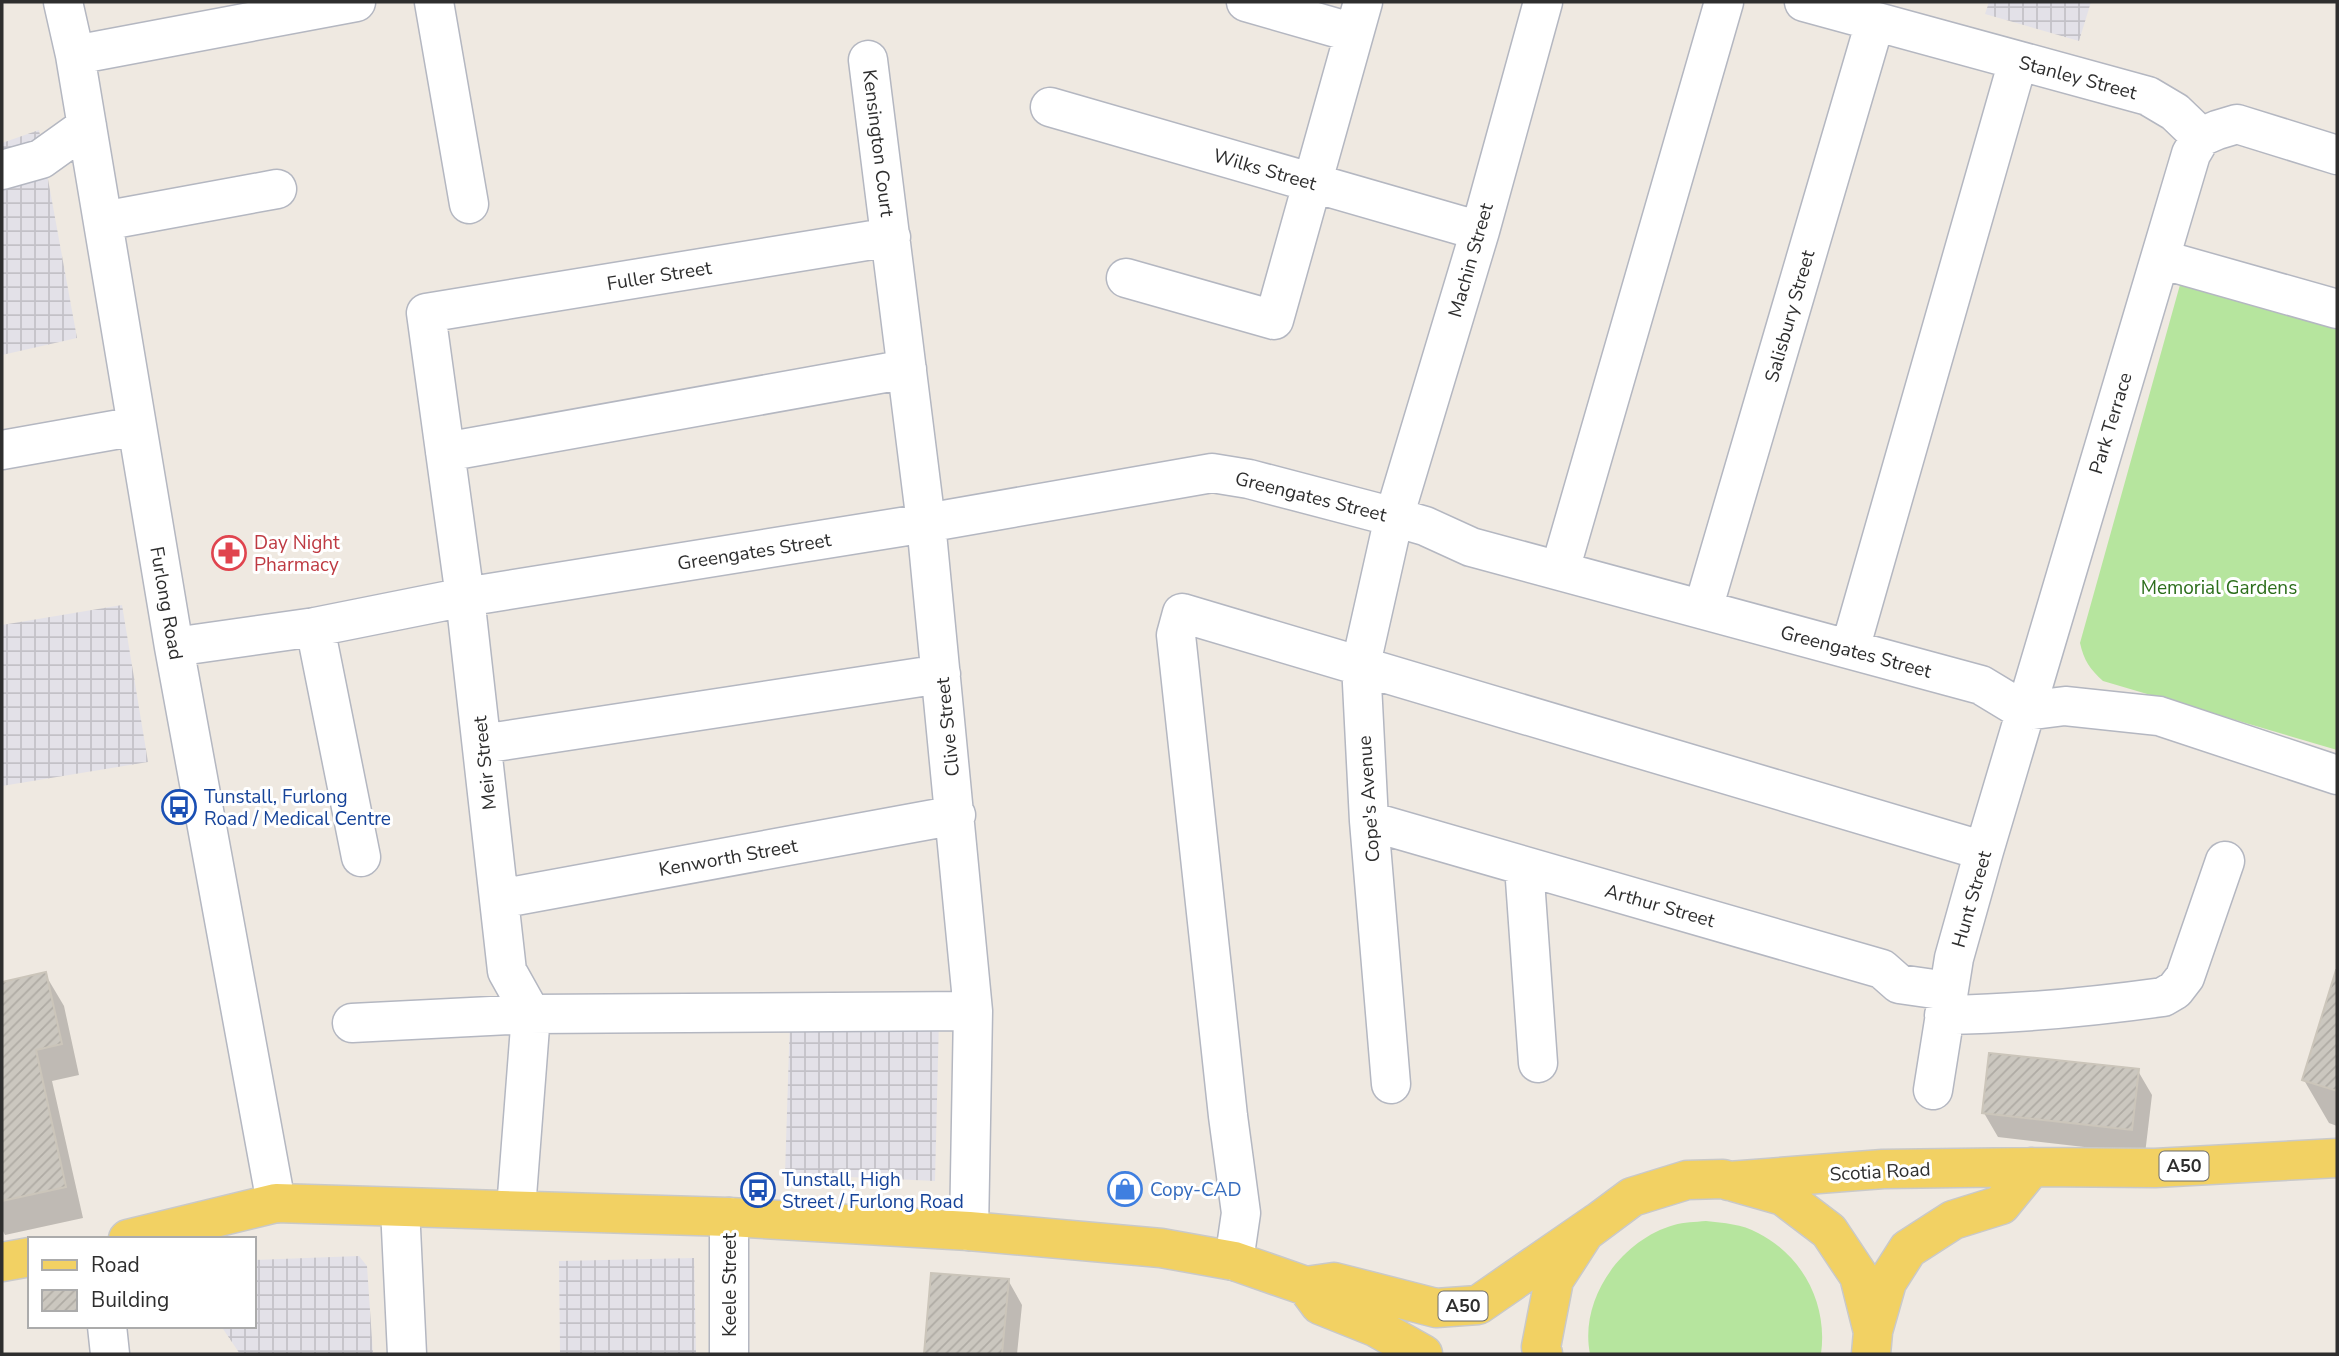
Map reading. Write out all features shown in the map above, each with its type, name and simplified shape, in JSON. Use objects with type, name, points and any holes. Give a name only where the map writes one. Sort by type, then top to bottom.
[{"type":"main road","name":"Scotia Road","points":[[1729,1181],[1883,1169],[2155,1168],[2337,1158]]},
{"type":"main road","name":"A50","points":[[1872,1343],[1887,1282],[1908,1249],[1953,1220],[2001,1205],[2032,1167]]},
{"type":"main road","name":"A50","points":[[1543,1354],[1541,1347],[1554,1280],[1585,1232],[1632,1197],[1687,1180],[1729,1181],[1783,1196],[1829,1231],[1858,1276],[1872,1343]]},
{"type":"main road","name":"A50","points":[[136,1237],[276,1203],[729,1217],[969,1231],[1161,1248],[1234,1261],[1306,1286],[1334,1282],[1437,1308],[1478,1305],[1598,1222]]},
{"type":"main road","points":[[2,1262],[28,1257]]},
{"type":"main road","name":"A50","points":[[1306,1286],[1320,1305],[1375,1327],[1423,1354]]},
{"type":"street","name":"Furlong Road","points":[[63,2],[75,55],[174,647],[276,1203]]},
{"type":"street","points":[[75,55],[356,2]]},
{"type":"street","points":[[433,2],[469,204]]},
{"type":"street","points":[[1126,278],[1274,320],[1359,17],[1247,2]]},
{"type":"street","name":"Machin Street","points":[[1394,517],[1480,230],[1544,2]]},
{"type":"street","points":[[1560,570],[1724,2]]},
{"type":"street","name":"Stanley Street","points":[[1804,2],[2148,96],[2175,112],[2201,137]]},
{"type":"street","name":"Salisbury Street","points":[[1703,609],[1875,22]]},
{"type":"street","name":"Kensington Court","points":[[868,60],[890,231]]},
{"type":"street","points":[[1850,649],[2018,61]]},
{"type":"street","name":"Wilks Street","points":[[1050,107],[1480,230]]},
{"type":"street","points":[[2201,137],[2237,124],[2337,155]]},
{"type":"street","points":[[2,170],[41,159],[87,126]]},
{"type":"street","name":"Park Terrace","points":[[2024,711],[2191,154],[2201,137]]},
{"type":"street","points":[[103,221],[277,189]]},
{"type":"street","name":"Fuller Street","points":[[426,313],[890,231]]},
{"type":"street","name":"Clive Street","points":[[890,231],[926,523],[973,1011],[969,1231]]},
{"type":"street","points":[[2160,259],[2337,309]]},
{"type":"street","name":"Meir Street","points":[[426,313],[465,597],[507,971],[531,1014]]},
{"type":"street","points":[[445,452],[908,369]]},
{"type":"street","points":[[2,450],[137,426]]},
{"type":"street","name":"Greengates Street","points":[[174,647],[315,627],[465,597],[926,523],[1212,473],[1249,479],[1394,517],[1425,526],[1471,547],[1980,685],[2024,711]]},
{"type":"street","name":"Cope's Avenue","points":[[1391,1084],[1369,821],[1361,664],[1394,517]]},
{"type":"street","points":[[1234,1261],[1241,1213],[1175,635],[1181,613],[1361,664],[1984,851]]},
{"type":"street","points":[[315,627],[361,857]]},
{"type":"street","points":[[482,744],[942,674]]},
{"type":"street","points":[[2024,711],[2065,706],[2160,716],[2337,775]]},
{"type":"street","name":"Hunt Street","points":[[1933,1090],[1954,958],[2024,711]]},
{"type":"street","name":"Kenworth Street","points":[[499,899],[956,815]]},
{"type":"street","name":"Arthur Street","points":[[1369,821],[1882,969],[1899,984],[1946,1003],[2001,1014],[2069,1009],[2163,997],[2175,990],[2185,977],[2225,861]]},
{"type":"street","points":[[1524,866],[1538,1063]]},
{"type":"street","points":[[352,1023],[531,1014],[973,1011]]},
{"type":"street","points":[[516,1209],[531,1014]]},
{"type":"street","points":[[400,1208],[407,1354]]},
{"type":"street","name":"Keele Street","points":[[729,1217],[729,1354]]},
{"type":"street","points":[[107,1328],[110,1354]]},
{"type":"shaded area","points":[[1989,2],[2091,2],[2079,41],[1985,14]]},
{"type":"shaded area","points":[[39,130],[77,338],[2,355],[2,143]]},
{"type":"shaded area","points":[[122,605],[148,762],[2,786],[2,625]]},
{"type":"shaded area","points":[[939,1018],[935,1181],[785,1174],[790,1019]]},
{"type":"shaded area","points":[[359,1256],[367,1266],[373,1354],[240,1354],[222,1328],[256,1328],[256,1260]]},
{"type":"shaded area","points":[[694,1258],[696,1354],[560,1354],[559,1261]]},
{"type":"green space","name":"Memorial Gardens","points":[[2183,274],[2337,318],[2337,750],[2103,681],[2088,664],[2080,643]]},
{"type":"green space","points":[[1706,1221],[1733,1224],[1752,1230],[1774,1243],[1800,1268],[1816,1300],[1822,1335],[1821,1354],[1590,1354],[1588,1333],[1591,1313],[1608,1274],[1621,1258],[1655,1233],[1678,1224]]},
{"type":"building","points":[[2337,970],[2337,1091],[2302,1080]]},
{"type":"building","points":[[46,972],[62,1044],[36,1050],[66,1187],[2,1201],[2,982]]},
{"type":"building","points":[[1989,1053],[2139,1069],[2132,1130],[1982,1113]]},
{"type":"building","points":[[931,1273],[1009,1279],[1002,1354],[924,1354]]},
{"type":"place","name":"Day Night Pharmacy","points":[[229,553]]},
{"type":"place","name":"Tunstall, Furlong Road / Medical Centre","points":[[179,807]]},
{"type":"place","name":"Copy-CAD","points":[[1125,1189]]},
{"type":"place","name":"Tunstall, High Street / Furlong Road","points":[[758,1190]]}]
